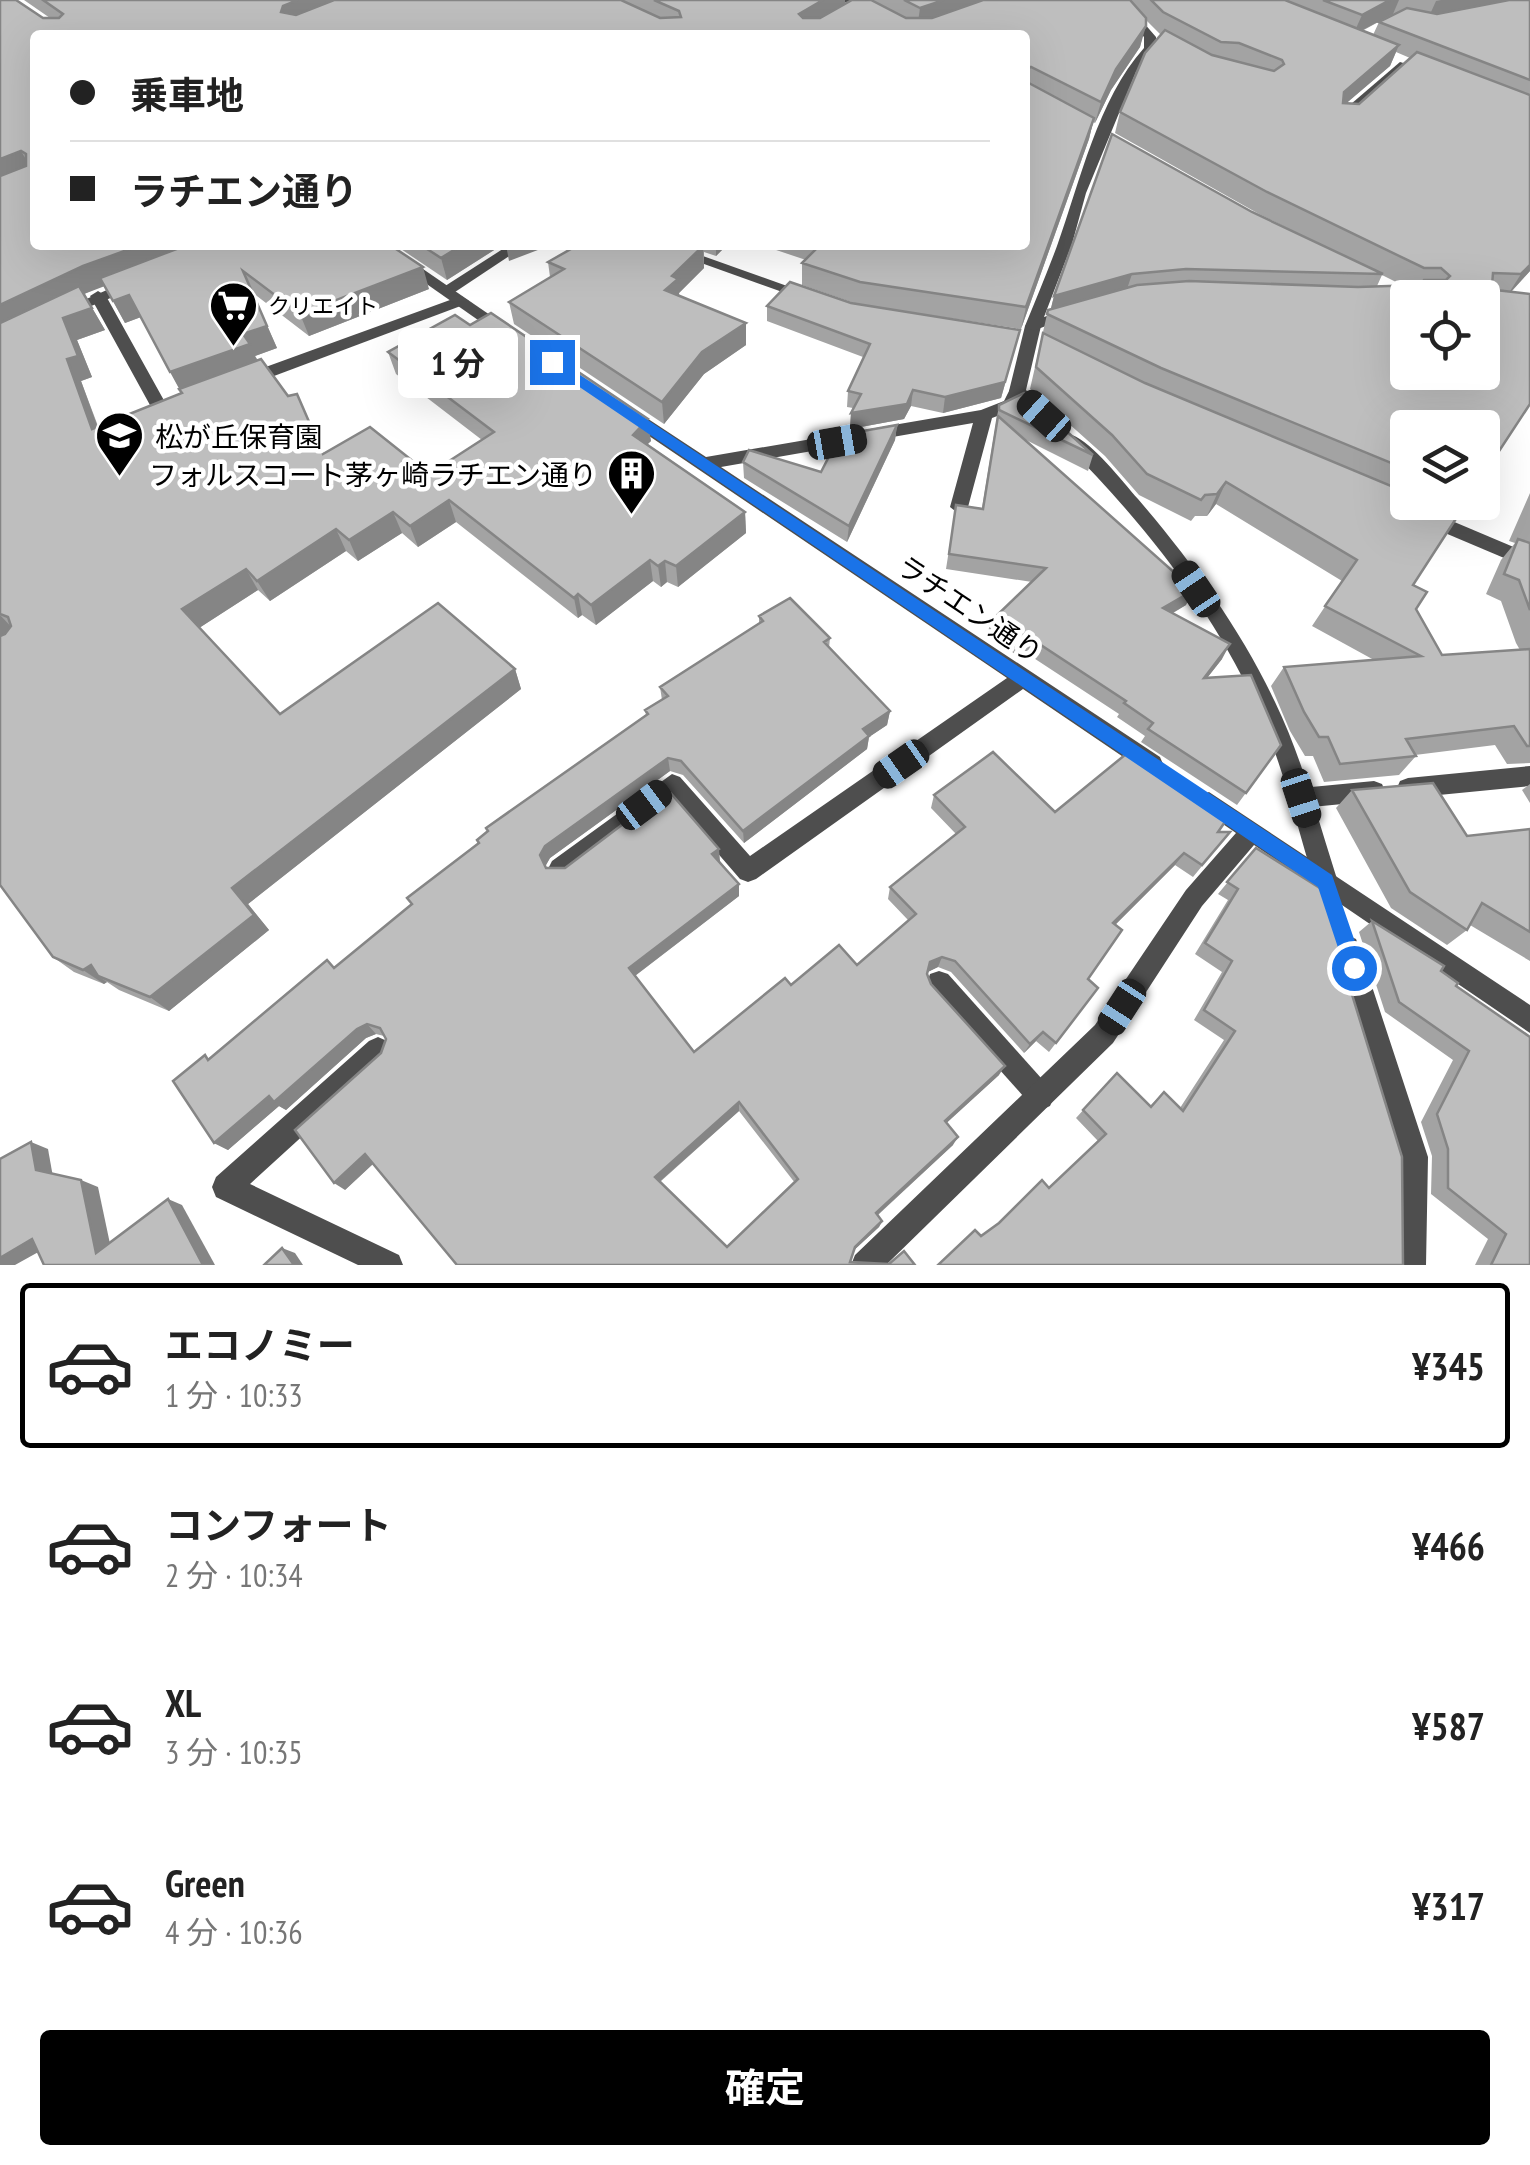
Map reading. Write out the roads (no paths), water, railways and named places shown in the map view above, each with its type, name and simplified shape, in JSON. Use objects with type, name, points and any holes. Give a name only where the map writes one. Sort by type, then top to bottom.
[{"type":"street","points":[[1118,0],[1150,37],[1165,45]]},
{"type":"street","points":[[848,7],[862,6],[907,30]]},
{"type":"street","points":[[703,464],[984,415],[1010,405],[1017,392],[1024,334],[1065,244],[1079,193],[1130,71],[1150,49],[1150,37]]},
{"type":"street","points":[[1387,58],[1422,72]]},
{"type":"street","points":[[1342,119],[1404,65]]},
{"type":"street","points":[[1089,129],[1120,147]]},
{"type":"street","points":[[385,250],[526,345]]},
{"type":"street","points":[[237,384],[454,296],[513,250]]},
{"type":"street","points":[[673,250],[820,300]]},
{"type":"street","points":[[45,322],[98,296],[150,277]]},
{"type":"street","points":[[98,296],[162,412],[200,398]]},
{"type":"street","points":[[1024,334],[1094,306]]},
{"type":"street","points":[[1024,334],[1052,349]]},
{"type":"street","points":[[1017,392],[1096,464],[1160,538],[1230,641],[1265,702],[1301,798],[1414,1157],[1412,1265]]},
{"type":"street","name":"ラチエン通り","points":[[606,399],[1530,1020]]},
{"type":"street","points":[[959,506],[984,415]]},
{"type":"street","points":[[1434,520],[1530,562]]},
{"type":"street","points":[[560,870],[672,784],[748,871],[1023,678]]},
{"type":"street","points":[[1301,798],[1530,776]]},
{"type":"street","points":[[865,1265],[1104,1034],[1194,898],[1252,831]]},
{"type":"street","points":[[939,983],[1041,1097]]},
{"type":"street","points":[[378,1050],[226,1187],[388,1265]]},
{"type":"place","name":"クリエイト","points":[[233,348]]},
{"type":"place","name":"松が丘保育園","points":[[120,478]]},
{"type":"place","name":"フォルスコート茅ヶ崎ラチエン通り","points":[[632,516]]}]
